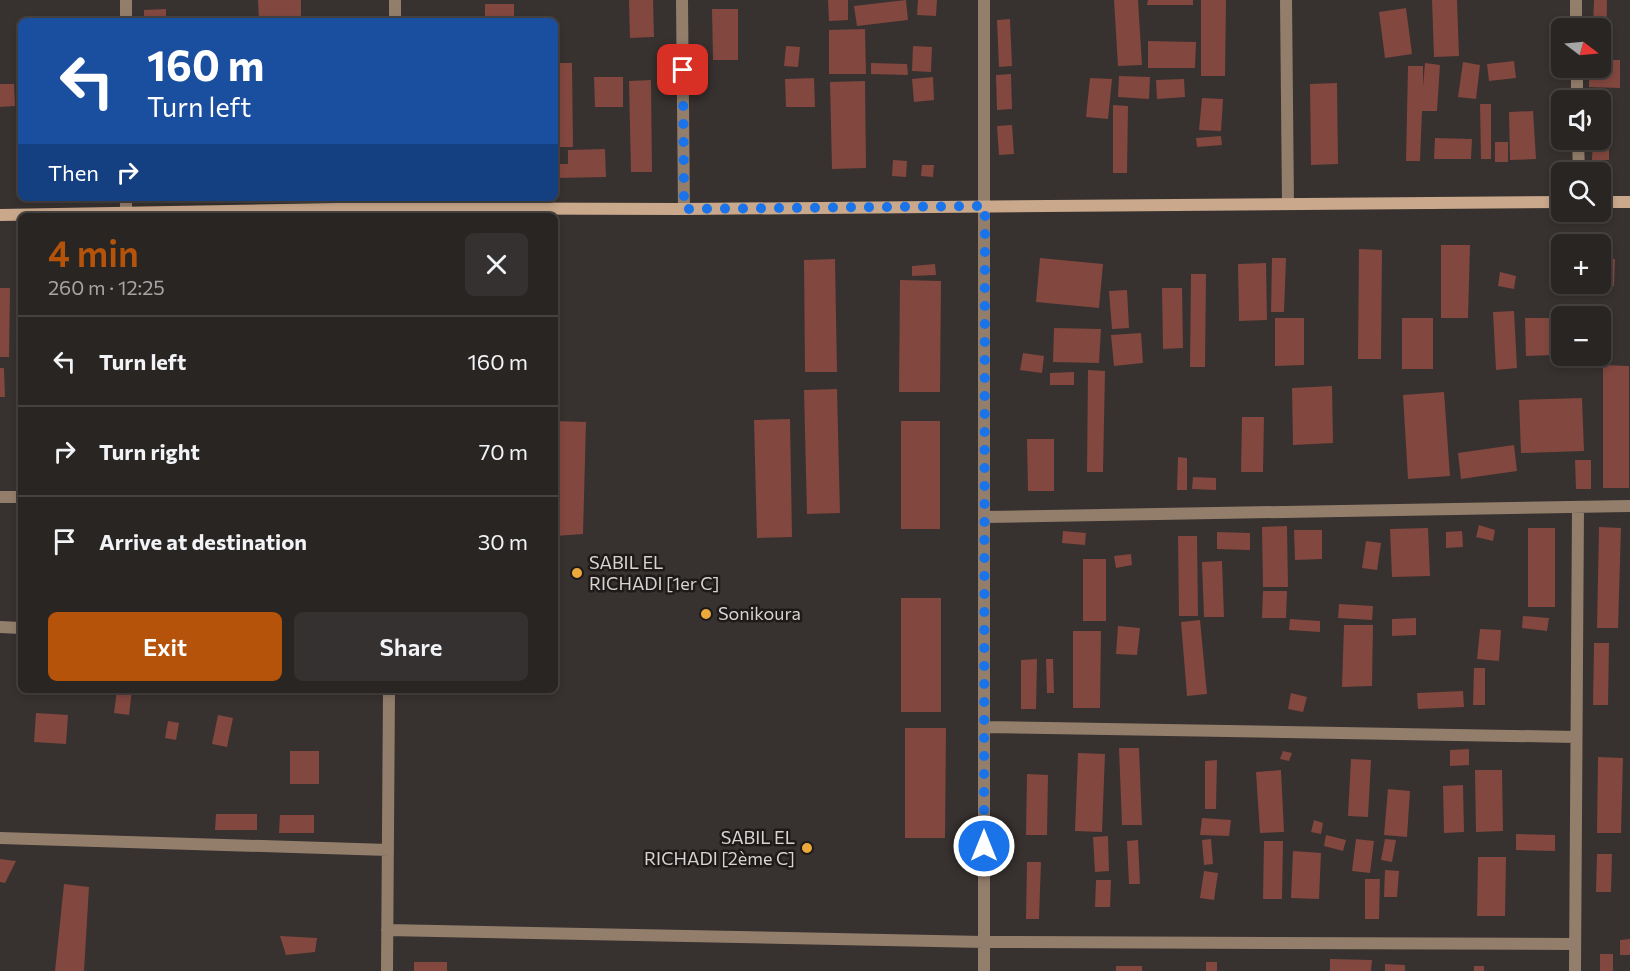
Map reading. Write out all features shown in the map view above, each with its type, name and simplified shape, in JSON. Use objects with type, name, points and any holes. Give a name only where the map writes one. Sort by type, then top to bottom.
[{"type":"street","points":[[126,0],[126,18]]},
{"type":"street","points":[[395,0],[395,18]]},
{"type":"street","points":[[682,0],[684,209]]},
{"type":"street","points":[[984,0],[984,971]]},
{"type":"street","points":[[1287,0],[1288,204]]},
{"type":"street","points":[[1576,0],[1576,18]]},
{"type":"street","points":[[126,201],[126,212]]},
{"type":"street","points":[[63,213],[393,207],[684,209],[1551,202]]},
{"type":"street","points":[[1611,202],[1630,202]]},
{"type":"street","points":[[0,214],[18,214]]},
{"type":"street","points":[[0,497],[18,497]]},
{"type":"street","points":[[985,517],[1630,506]]},
{"type":"street","points":[[1575,971],[1578,507]]},
{"type":"street","points":[[0,627],[18,628]]},
{"type":"street","points":[[387,971],[389,693]]},
{"type":"street","points":[[984,727],[1576,737]]},
{"type":"street","points":[[0,838],[388,850]]},
{"type":"street","points":[[387,930],[984,942],[1575,944]]},
{"type":"building","points":[[258,0],[301,0],[301,18],[259,18]]},
{"type":"building","points":[[629,0],[653,0],[654,37],[630,38]]},
{"type":"building","points":[[828,0],[848,0],[848,20],[829,21]]},
{"type":"building","points":[[906,0],[908,20],[857,26],[854,6]]},
{"type":"building","points":[[918,0],[937,0],[936,16],[917,15]]},
{"type":"building","points":[[1114,0],[1138,0],[1142,65],[1118,66]]},
{"type":"building","points":[[1148,0],[1193,0],[1193,5],[1147,5]]},
{"type":"building","points":[[1201,0],[1226,0],[1225,76],[1201,76]]},
{"type":"building","points":[[1432,0],[1457,0],[1459,56],[1434,57]]},
{"type":"building","points":[[1594,0],[1607,0],[1607,18],[1593,18]]},
{"type":"building","points":[[485,4],[514,4],[514,18],[485,18]]},
{"type":"building","points":[[1406,8],[1412,54],[1385,58],[1379,12]]},
{"type":"building","points":[[166,9],[166,18],[144,18],[144,10]]},
{"type":"building","points":[[712,9],[738,9],[738,60],[713,60]]},
{"type":"building","points":[[56,16],[82,16],[82,18],[56,18]]},
{"type":"building","points":[[1010,19],[1012,66],[999,67],[997,20]]},
{"type":"building","points":[[865,29],[866,74],[829,74],[829,30]]},
{"type":"building","points":[[1148,41],[1196,42],[1195,68],[1148,68]]},
{"type":"building","points":[[786,46],[800,47],[798,67],[784,66]]},
{"type":"building","points":[[913,46],[932,47],[931,72],[912,71]]},
{"type":"building","points":[[1611,60],[1620,60],[1620,88],[1589,87],[1589,78],[1611,78]]},
{"type":"building","points":[[1514,61],[1516,78],[1489,81],[1487,64]]},
{"type":"building","points":[[1463,62],[1480,65],[1476,99],[1458,97]]},
{"type":"building","points":[[558,63],[572,63],[573,147],[558,147]]},
{"type":"building","points":[[871,63],[907,64],[908,75],[871,74]]},
{"type":"building","points":[[1425,63],[1440,65],[1437,111],[1422,111],[1420,161],[1406,161],[1408,66],[1423,66],[1423,87]]},
{"type":"building","points":[[1011,74],[1012,109],[997,110],[996,75]]},
{"type":"building","points":[[1119,76],[1150,77],[1149,99],[1118,97]]},
{"type":"building","points":[[594,77],[623,77],[623,107],[595,107]]},
{"type":"building","points":[[933,77],[934,100],[914,102],[912,79]]},
{"type":"building","points":[[814,78],[815,107],[786,107],[785,79]]},
{"type":"building","points":[[1090,78],[1112,79],[1108,119],[1086,117]]},
{"type":"building","points":[[1184,79],[1185,97],[1157,99],[1156,80]]},
{"type":"building","points":[[651,80],[652,172],[631,172],[629,81]]},
{"type":"building","points":[[865,81],[866,168],[832,169],[830,82]]},
{"type":"building","points":[[1337,83],[1338,164],[1311,165],[1310,84]]},
{"type":"building","points":[[0,84],[14,84],[15,106],[0,107]]},
{"type":"building","points":[[1202,98],[1223,99],[1221,131],[1199,130]]},
{"type":"building","points":[[1480,104],[1491,104],[1491,159],[1481,159]]},
{"type":"building","points":[[1113,105],[1128,106],[1127,173],[1113,173]]},
{"type":"building","points":[[1533,111],[1536,159],[1510,160],[1509,112]]},
{"type":"building","points":[[1012,125],[1014,154],[999,155],[997,126]]},
{"type":"building","points":[[1221,136],[1222,145],[1197,147],[1196,138]]},
{"type":"building","points":[[1435,138],[1472,139],[1471,159],[1434,159]]},
{"type":"building","points":[[1495,142],[1508,142],[1508,162],[1495,162]]},
{"type":"building","points":[[605,149],[606,177],[558,178],[558,164],[568,164],[568,150]]},
{"type":"building","points":[[1592,150],[1609,150],[1609,160],[1592,160]]},
{"type":"building","points":[[893,160],[907,161],[906,177],[892,176]]},
{"type":"building","points":[[922,165],[934,165],[933,177],[921,176]]},
{"type":"building","points":[[1441,245],[1470,245],[1468,318],[1441,318]]},
{"type":"building","points":[[1359,249],[1382,250],[1381,359],[1358,359]]},
{"type":"building","points":[[1040,258],[1103,264],[1099,308],[1036,302]]},
{"type":"building","points":[[1272,258],[1286,258],[1284,312],[1271,312]]},
{"type":"building","points":[[835,259],[837,372],[805,372],[804,260]]},
{"type":"building","points":[[1611,259],[1615,259],[1614,286],[1611,286]]},
{"type":"building","points":[[17,261],[18,261],[18,365]]},
{"type":"building","points":[[1266,263],[1267,320],[1239,321],[1238,264]]},
{"type":"building","points":[[935,264],[936,275],[912,276],[912,266]]},
{"type":"building","points":[[1500,272],[1516,276],[1514,289],[1498,286]]},
{"type":"building","points":[[1191,274],[1206,274],[1205,367],[1190,367]]},
{"type":"building","points":[[900,280],[941,281],[940,392],[899,392]]},
{"type":"building","points":[[0,288],[10,288],[9,357],[0,357]]},
{"type":"building","points":[[1162,288],[1182,288],[1183,348],[1163,349]]},
{"type":"building","points":[[1127,290],[1129,328],[1112,329],[1109,291]]},
{"type":"building","points":[[1514,311],[1517,368],[1496,370],[1493,312]]},
{"type":"building","points":[[1275,318],[1304,318],[1304,365],[1275,366]]},
{"type":"building","points":[[1402,318],[1433,318],[1433,369],[1402,369]]},
{"type":"building","points":[[1525,318],[1551,318],[1551,355],[1526,356]]},
{"type":"building","points":[[1054,328],[1101,329],[1099,363],[1053,362]]},
{"type":"building","points":[[1141,333],[1143,363],[1114,366],[1111,335]]},
{"type":"building","points":[[1023,353],[1044,356],[1042,373],[1020,370]]},
{"type":"building","points":[[1603,366],[1629,366],[1629,488],[1603,488]]},
{"type":"building","points":[[0,368],[4,368],[5,397],[0,397]]},
{"type":"building","points":[[1088,370],[1105,371],[1103,472],[1087,472]]},
{"type":"building","points":[[1074,372],[1074,385],[1050,385],[1050,373]]},
{"type":"building","points":[[1332,386],[1333,443],[1293,445],[1292,388]]},
{"type":"building","points":[[837,389],[840,513],[807,514],[804,390]]},
{"type":"building","points":[[1444,392],[1450,476],[1408,479],[1403,395]]},
{"type":"building","points":[[1582,398],[1584,451],[1521,453],[1519,400]]},
{"type":"building","points":[[1242,417],[1264,417],[1263,472],[1241,472]]},
{"type":"building","points":[[790,419],[792,537],[757,538],[754,420]]},
{"type":"building","points":[[558,421],[586,422],[583,534],[558,536]]},
{"type":"building","points":[[901,421],[940,421],[940,529],[901,529]]},
{"type":"building","points":[[1027,439],[1054,439],[1054,491],[1028,491]]},
{"type":"building","points":[[1514,445],[1517,471],[1461,479],[1458,453]]},
{"type":"building","points":[[1178,457],[1187,458],[1187,490],[1177,490]]},
{"type":"building","points":[[1575,460],[1591,460],[1591,489],[1576,489]]},
{"type":"building","points":[[1193,477],[1216,478],[1216,490],[1192,489]]},
{"type":"building","points":[[1479,525],[1495,530],[1493,541],[1476,537]]},
{"type":"building","points":[[1287,526],[1288,587],[1263,587],[1262,527]]},
{"type":"building","points":[[1599,527],[1621,528],[1618,628],[1597,628]]},
{"type":"building","points":[[1428,528],[1430,576],[1392,577],[1390,529]]},
{"type":"building","points":[[1528,528],[1555,528],[1555,607],[1528,607]]},
{"type":"building","points":[[1294,530],[1322,530],[1322,559],[1295,560]]},
{"type":"building","points":[[1063,531],[1086,533],[1085,545],[1062,543]]},
{"type":"building","points":[[1462,531],[1463,547],[1446,548],[1446,532]]},
{"type":"building","points":[[1217,532],[1250,533],[1250,550],[1217,549]]},
{"type":"building","points":[[1178,536],[1197,536],[1198,616],[1179,616]]},
{"type":"building","points":[[1366,541],[1381,543],[1377,570],[1362,568]]},
{"type":"building","points":[[1131,554],[1132,565],[1116,568],[1114,556]]},
{"type":"building","points":[[1083,559],[1106,559],[1106,621],[1083,621]]},
{"type":"building","points":[[1222,561],[1224,617],[1204,617],[1202,562]]},
{"type":"building","points":[[1263,591],[1287,591],[1286,618],[1262,618]]},
{"type":"building","points":[[901,598],[941,598],[941,712],[901,712]]},
{"type":"building","points":[[1339,604],[1373,606],[1372,620],[1338,618]]},
{"type":"building","points":[[1523,616],[1549,618],[1547,631],[1522,628]]},
{"type":"building","points":[[1416,618],[1416,635],[1392,636],[1392,619]]},
{"type":"building","points":[[1290,619],[1320,621],[1320,632],[1289,630]]},
{"type":"building","points":[[1200,620],[1207,694],[1187,696],[1181,622]]},
{"type":"building","points":[[1344,625],[1373,625],[1372,686],[1342,687]]},
{"type":"building","points":[[1118,626],[1140,628],[1137,655],[1116,654]]},
{"type":"building","points":[[1480,629],[1501,630],[1499,661],[1477,659]]},
{"type":"building","points":[[1073,631],[1101,631],[1100,708],[1073,708]]},
{"type":"building","points":[[1594,643],[1609,643],[1608,705],[1593,705]]},
{"type":"building","points":[[1037,659],[1036,709],[1021,709],[1021,660]]},
{"type":"building","points":[[1046,659],[1053,659],[1054,693],[1047,693]]},
{"type":"building","points":[[1474,668],[1485,668],[1485,705],[1473,705]]},
{"type":"building","points":[[1463,691],[1464,707],[1418,709],[1417,693]]},
{"type":"building","points":[[117,693],[132,693],[129,715],[114,713]]},
{"type":"building","points":[[1291,693],[1307,697],[1303,712],[1288,709]]},
{"type":"building","points":[[36,713],[68,715],[66,744],[34,742]]},
{"type":"building","points":[[218,715],[233,718],[227,747],[212,744]]},
{"type":"building","points":[[168,721],[179,723],[176,740],[165,738]]},
{"type":"building","points":[[905,728],[946,728],[945,838],[905,838]]},
{"type":"building","points":[[1119,748],[1139,748],[1142,825],[1122,825]]},
{"type":"building","points":[[1469,749],[1469,765],[1450,766],[1450,750]]},
{"type":"building","points":[[290,751],[319,751],[319,784],[290,784]]},
{"type":"building","points":[[1283,751],[1292,753],[1289,761],[1280,759]]},
{"type":"building","points":[[1078,753],[1105,754],[1102,832],[1075,831]]},
{"type":"building","points":[[1598,757],[1623,758],[1621,833],[1597,833]]},
{"type":"building","points":[[1351,759],[1371,760],[1368,817],[1348,816]]},
{"type":"building","points":[[1217,760],[1216,809],[1205,809],[1205,761]]},
{"type":"building","points":[[1281,770],[1284,832],[1260,833],[1256,772]]},
{"type":"building","points":[[1475,770],[1502,770],[1503,831],[1476,832]]},
{"type":"building","points":[[1027,774],[1048,775],[1047,835],[1026,835]]},
{"type":"building","points":[[1463,785],[1464,832],[1444,833],[1443,786]]},
{"type":"building","points":[[1388,789],[1410,791],[1407,837],[1384,835]]},
{"type":"building","points":[[216,814],[257,814],[257,830],[215,830]]},
{"type":"building","points":[[280,815],[314,815],[314,833],[279,833]]},
{"type":"building","points":[[1202,818],[1231,820],[1229,836],[1200,835]]},
{"type":"building","points":[[1314,820],[1323,823],[1321,834],[1311,832]]},
{"type":"building","points":[[1516,834],[1555,835],[1555,851],[1516,850]]},
{"type":"building","points":[[1326,835],[1346,840],[1343,851],[1324,846]]},
{"type":"building","points":[[1108,836],[1109,871],[1095,872],[1093,837]]},
{"type":"building","points":[[1211,839],[1213,864],[1204,865],[1202,840]]},
{"type":"building","points":[[1356,839],[1374,841],[1370,873],[1352,871]]},
{"type":"building","points":[[1385,839],[1396,840],[1392,862],[1381,860]]},
{"type":"building","points":[[1138,840],[1140,884],[1129,884],[1127,841]]},
{"type":"building","points":[[1264,841],[1283,841],[1282,899],[1263,899]]},
{"type":"building","points":[[1293,851],[1321,853],[1319,899],[1291,898]]},
{"type":"building","points":[[1597,854],[1612,854],[1611,892],[1596,892]]},
{"type":"building","points":[[1478,857],[1506,857],[1505,916],[1477,916]]},
{"type":"building","points":[[0,859],[16,861],[5,883],[0,882]]},
{"type":"building","points":[[1027,862],[1041,862],[1039,919],[1026,919]]},
{"type":"building","points":[[1385,870],[1399,871],[1397,897],[1384,897]]},
{"type":"building","points":[[1204,871],[1218,873],[1214,900],[1200,898]]},
{"type":"building","points":[[1365,879],[1380,879],[1379,919],[1365,919]]},
{"type":"building","points":[[1096,880],[1111,880],[1110,907],[1095,907]]},
{"type":"building","points":[[64,884],[89,887],[84,971],[55,971]]},
{"type":"building","points":[[280,936],[317,938],[315,952],[286,955]]},
{"type":"building","points":[[1630,939],[1630,955],[1620,955],[1620,940]]},
{"type":"building","points":[[1600,954],[1613,954],[1613,971],[1600,971]]},
{"type":"building","points":[[1330,959],[1372,960],[1371,971],[1330,971]]},
{"type":"building","points":[[414,962],[447,962],[447,971],[414,971]]},
{"type":"building","points":[[1206,962],[1217,962],[1217,971],[1206,971]]},
{"type":"building","points":[[1385,964],[1405,965],[1405,971],[1385,971]]},
{"type":"building","points":[[1116,966],[1142,966],[1142,971],[1116,971]]},
{"type":"building","points":[[1474,966],[1484,966],[1484,971],[1474,971]]},
{"type":"place","name":"SABIL EL RICHADI [1er C]","points":[[577,573]]},
{"type":"place","name":"Sonikoura","points":[[706,614]]},
{"type":"place","name":"SABIL EL RICHADI [2ème C]","points":[[807,848]]},
{"type":"route","points":[[683,70],[684,209],[985,206],[984,846]]}]
